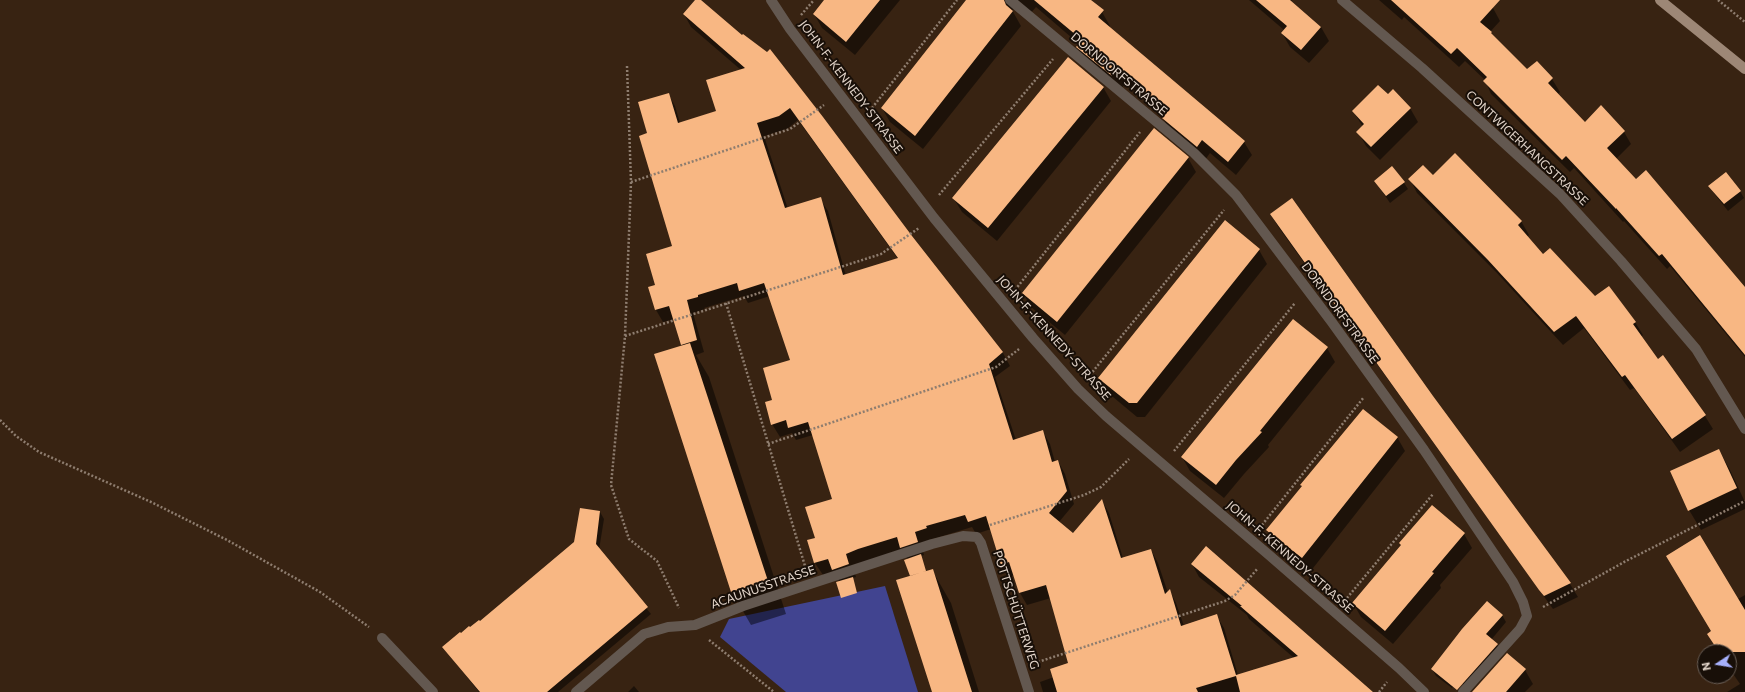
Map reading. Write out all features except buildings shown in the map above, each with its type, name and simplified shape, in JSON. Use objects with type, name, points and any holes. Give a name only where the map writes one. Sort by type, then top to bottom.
[{"type":"main road","points":[[1660,0],[1745,68]]},
{"type":"street","name":"JOHN-F.-KENNEDY-STRASSE","points":[[771,0],[790,29],[934,218],[1004,304],[1078,389],[1140,446],[1269,555],[1424,692]]},
{"type":"street","name":"DORNDORFSTRASSE","points":[[1010,0],[1194,153],[1236,195],[1307,289],[1444,480],[1513,582],[1523,602],[1526,616]]},
{"type":"street","name":"CONTWIGERHANGSTRASSE","points":[[1342,0],[1422,68],[1560,194],[1621,261],[1696,349],[1745,429]]},
{"type":"street","name":"ACAUNUSSTRASSE","points":[[576,692],[644,634],[668,627],[691,626],[743,606],[932,544],[963,536],[976,537]]},
{"type":"street","name":"POTTSCHÜTTERWEG","points":[[976,537],[981,542],[1029,692]]},
{"type":"street","points":[[1463,692],[1520,629],[1526,616]]},
{"type":"street","points":[[382,638],[433,692]]},
{"type":"path","points":[[861,121],[957,0]]},
{"type":"path","points":[[1718,0],[1745,22]]},
{"type":"path","points":[[928,209],[1064,45]]},
{"type":"path","points":[[627,66],[631,182],[625,336],[611,485],[628,539],[657,561],[691,626],[774,692]]},
{"type":"path","points":[[631,182],[790,129],[840,93]]},
{"type":"path","points":[[1004,304],[1152,118]]},
{"type":"path","points":[[1078,389],[1236,195]]},
{"type":"path","points":[[625,336],[726,302],[881,254],[934,218]]},
{"type":"path","points":[[1162,465],[1307,289]]},
{"type":"path","points":[[726,302],[810,584]]},
{"type":"path","points":[[768,444],[996,367],[1033,338]]},
{"type":"path","points":[[1250,540],[1375,383]]},
{"type":"path","points":[[0,420],[16,436],[39,452],[152,502],[228,540],[320,592],[359,618],[382,638]]},
{"type":"path","points":[[976,537],[985,527],[1084,495],[1101,487],[1116,473],[1140,446]]},
{"type":"path","points":[[1335,613],[1444,480]]},
{"type":"path","points":[[1526,616],[1626,561],[1745,501]]},
{"type":"path","points":[[1021,668],[1225,601],[1235,596],[1269,555]]},
{"type":"shaded area","points":[[885,586],[918,692],[786,692],[720,637],[729,619]]}]
